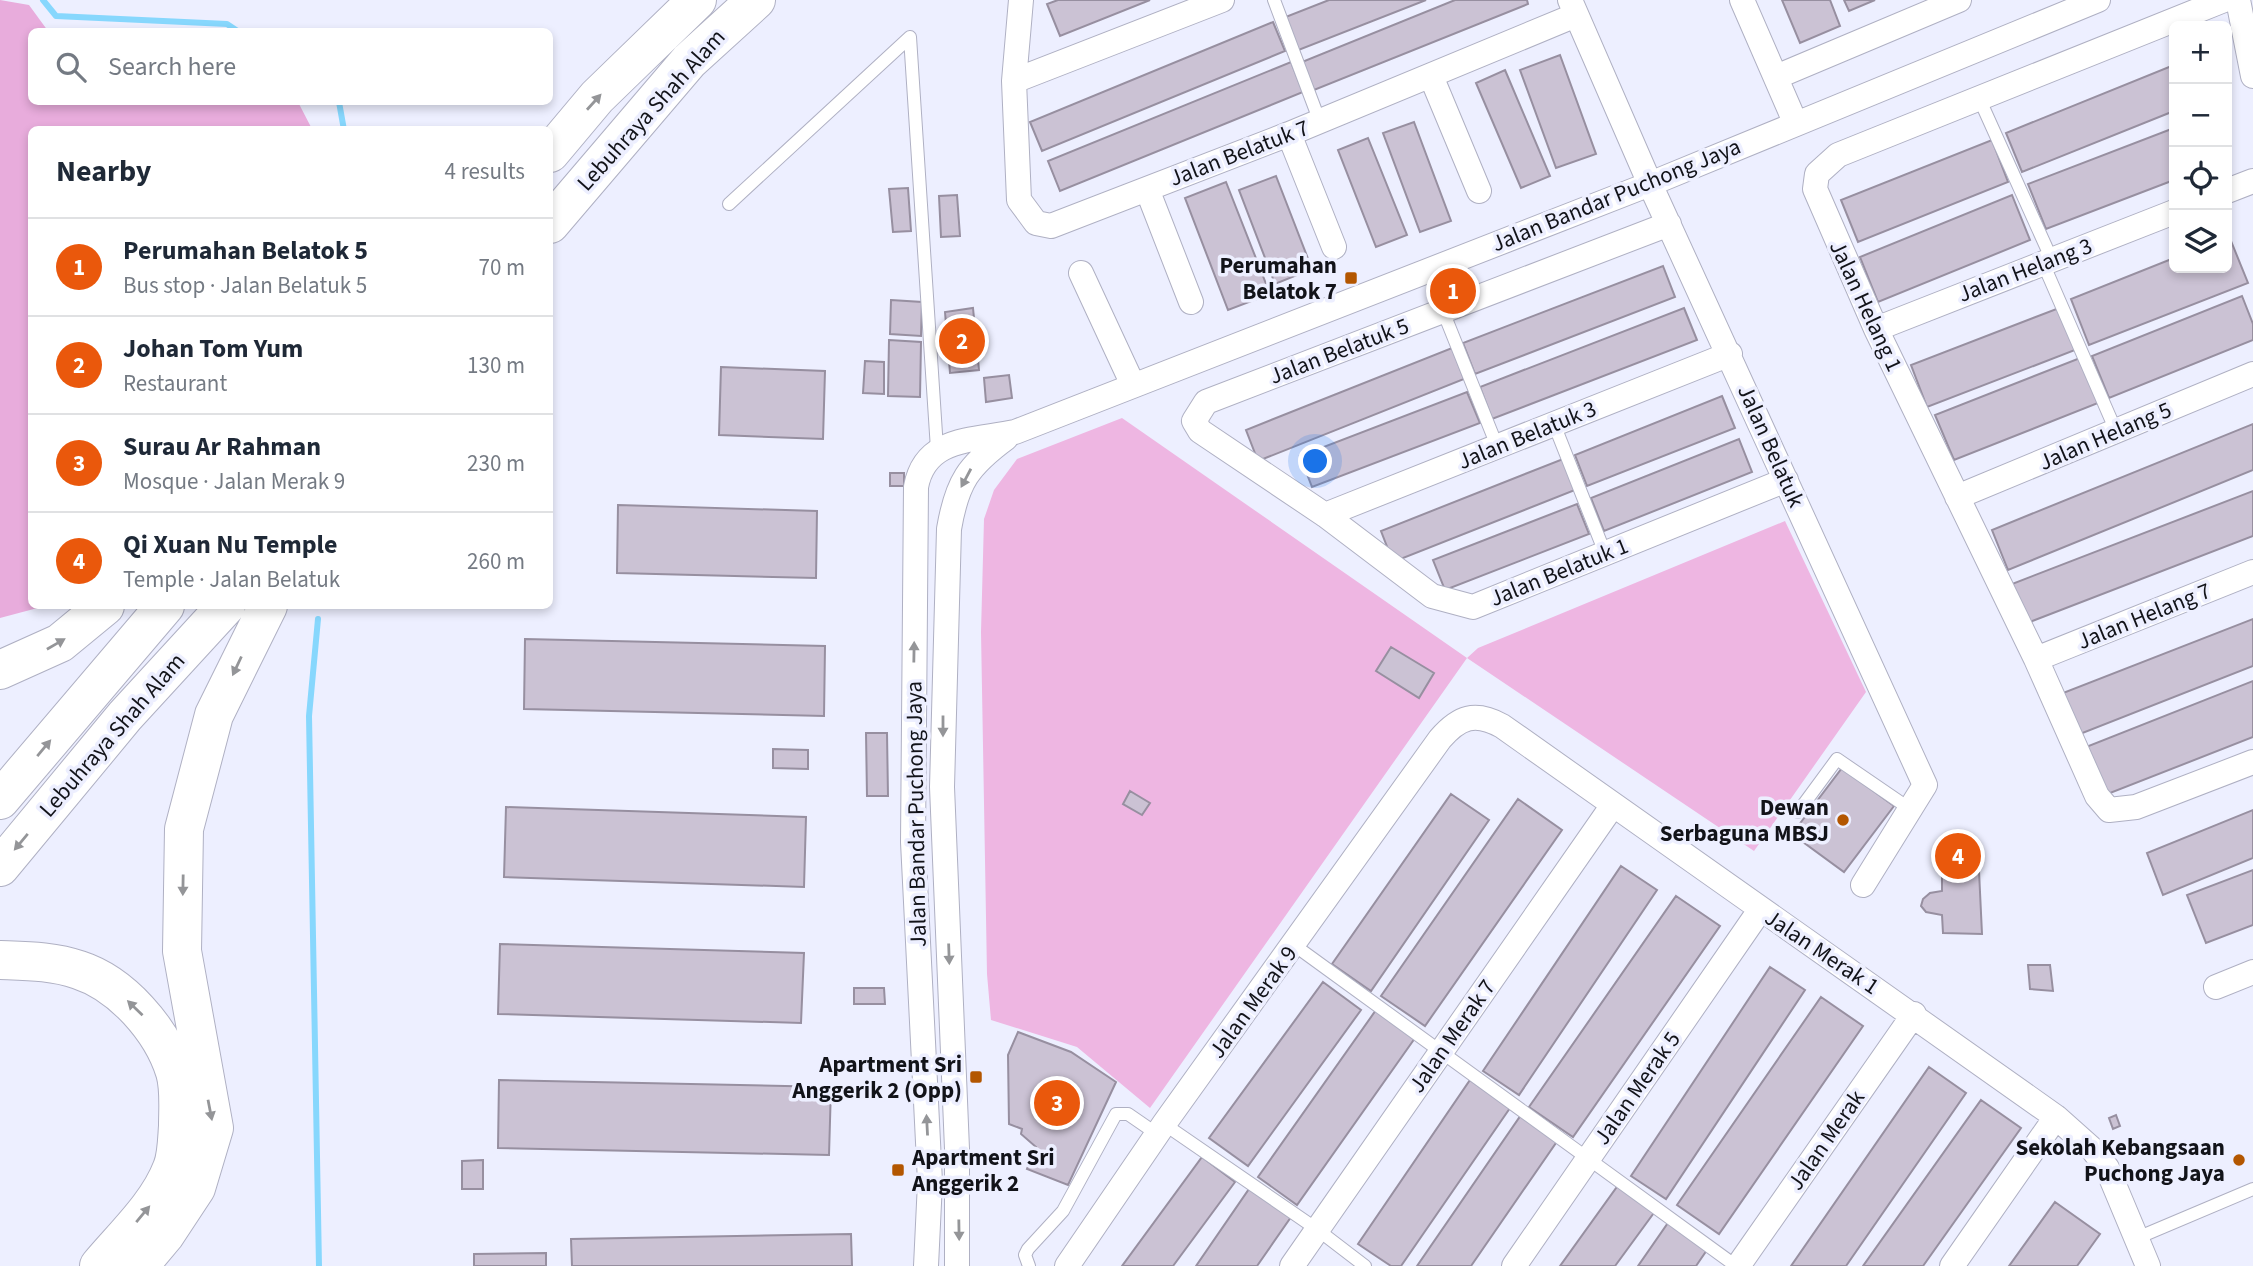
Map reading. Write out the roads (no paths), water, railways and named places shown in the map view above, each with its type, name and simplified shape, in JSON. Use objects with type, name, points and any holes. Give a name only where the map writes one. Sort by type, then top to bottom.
[{"type":"highway","name":"Lebuhraya Shah Alam","points":[[553,149],[597,97],[697,0]]},
{"type":"highway","name":"Lebuhraya Shah Alam","points":[[553,220],[689,61],[756,0]]},
{"type":"highway","points":[[0,670],[60,643],[101,609]]},
{"type":"highway","name":"Lebuhraya Shah Alam","points":[[0,800],[162,609]]},
{"type":"highway","name":"Lebuhraya Shah Alam","points":[[0,867],[125,716],[223,609]]},
{"type":"highway","points":[[139,1266],[165,1235],[196,1188],[214,1128],[181,951],[184,829],[214,715],[267,609]]},
{"type":"highway","points":[[0,960],[40,961],[81,970],[118,992],[145,1018],[163,1046],[175,1073],[178,1097],[173,1167],[155,1199],[99,1266]]},
{"type":"street","name":"Jalan Belatuk 7","points":[[1021,0],[1014,81],[1019,200],[1036,223],[1051,226],[1431,76],[1573,7]]},
{"type":"street","points":[[1014,81],[1222,0]]},
{"type":"street","points":[[1742,0],[1795,122]]},
{"type":"street","name":"Jalan Bandar Puchong Jaya","points":[[926,1266],[930,1182],[913,842],[915,533],[919,470],[926,457],[937,449],[1015,432],[1650,184],[1795,122],[2098,0]]},
{"type":"street","name":"Jalan Helang 1","points":[[2224,0],[1838,155],[1817,174],[1815,189],[1819,205],[1876,329],[2036,659],[2097,796],[2109,810],[2136,807],[2253,762]]},
{"type":"street","points":[[2238,0],[2253,76]]},
{"type":"street","points":[[1776,76],[1942,3]]},
{"type":"street","name":"Jalan Belatuk","points":[[1573,7],[1650,184],[1925,785],[1863,885]]},
{"type":"street","points":[[1431,76],[1479,191]]},
{"type":"street","points":[[1289,134],[1334,247]]},
{"type":"street","points":[[2232,189],[2253,181]]},
{"type":"street","points":[[1147,189],[1191,302]]},
{"type":"street","name":"Jalan Helang 3","points":[[1876,329],[2169,214]]},
{"type":"street","name":"Jalan Belatuk 5","points":[[1206,402],[1669,224]]},
{"type":"street","points":[[1081,273],[1133,385]]},
{"type":"street","name":"Jalan Belatuk 3","points":[[1325,515],[1730,354]]},
{"type":"street","name":"Jalan Helang 5","points":[[1957,497],[2253,374]]},
{"type":"street","name":"Jalan Belatuk 1","points":[[1206,402],[1194,421],[1200,431],[1325,515],[1432,596],[1473,607],[1786,480]]},
{"type":"street","name":"Jalan Bandar Puchong Jaya","points":[[957,1266],[957,1149],[942,787],[949,528],[953,505],[975,461],[1015,432]]},
{"type":"street","name":"Jalan Helang 7","points":[[2036,659],[2253,572]]},
{"type":"street","name":"Jalan Merak 1","points":[[1440,739],[1460,719],[1488,718],[1760,910],[1914,1014],[2056,1117],[2093,1150],[2107,1168],[2148,1266]]},
{"type":"street","name":"Jalan Merak 9","points":[[1067,1266],[1160,1129],[1440,739]]},
{"type":"street","name":"Jalan Merak 7","points":[[1292,1266],[1613,806]]},
{"type":"street","name":"Jalan Merak 5","points":[[1514,1266],[1760,910]]},
{"type":"street","points":[[2216,987],[2253,972]]},
{"type":"street","name":"Jalan Merak","points":[[1737,1266],[1914,1014]]},
{"type":"street","points":[[1952,1266],[2056,1117]]},
{"type":"lane","points":[[1274,0],[1320,121]]},
{"type":"lane","points":[[729,204],[910,37],[937,449]]},
{"type":"lane","points":[[1979,98],[2116,431]]},
{"type":"lane","points":[[1443,311],[1497,446]]},
{"type":"lane","points":[[1554,424],[1605,553]]},
{"type":"lane","points":[[1798,812],[1837,758],[1910,809]]},
{"type":"lane","points":[[1294,945],[1737,1266]]},
{"type":"lane","points":[[1029,1266],[1025,1255],[1028,1249],[1063,1211],[1116,1114],[1128,1114],[1160,1129],[1318,1230],[1365,1266]]},
{"type":"lane","points":[[2137,1238],[2253,1189]]},
{"type":"waterway","points":[[43,0],[56,16],[227,24],[233,28]]},
{"type":"waterway","points":[[340,105],[343,126]]},
{"type":"waterway","points":[[318,619],[309,716],[319,1266]]},
{"type":"place","name":"Perumahan Belatok 7","points":[[1351,278]]},
{"type":"place","name":"Perumahan Belatok 5","points":[[1453,291]]},
{"type":"place","name":"Johan Tom Yum","points":[[962,341]]},
{"type":"place","name":"Dewan Serbaguna MBSJ","points":[[1843,820]]},
{"type":"place","name":"Qi Xuan Nu Temple","points":[[1958,856]]},
{"type":"place","name":"Apartment Sri Anggerik 2 (Opp)","points":[[976,1077]]},
{"type":"place","name":"Surau Ar Rahman","points":[[1057,1103]]},
{"type":"place","name":"Sekolah Kebangsaan Puchong Jaya","points":[[2239,1160]]},
{"type":"place","name":"Apartment Sri Anggerik 2","points":[[898,1170]]}]
